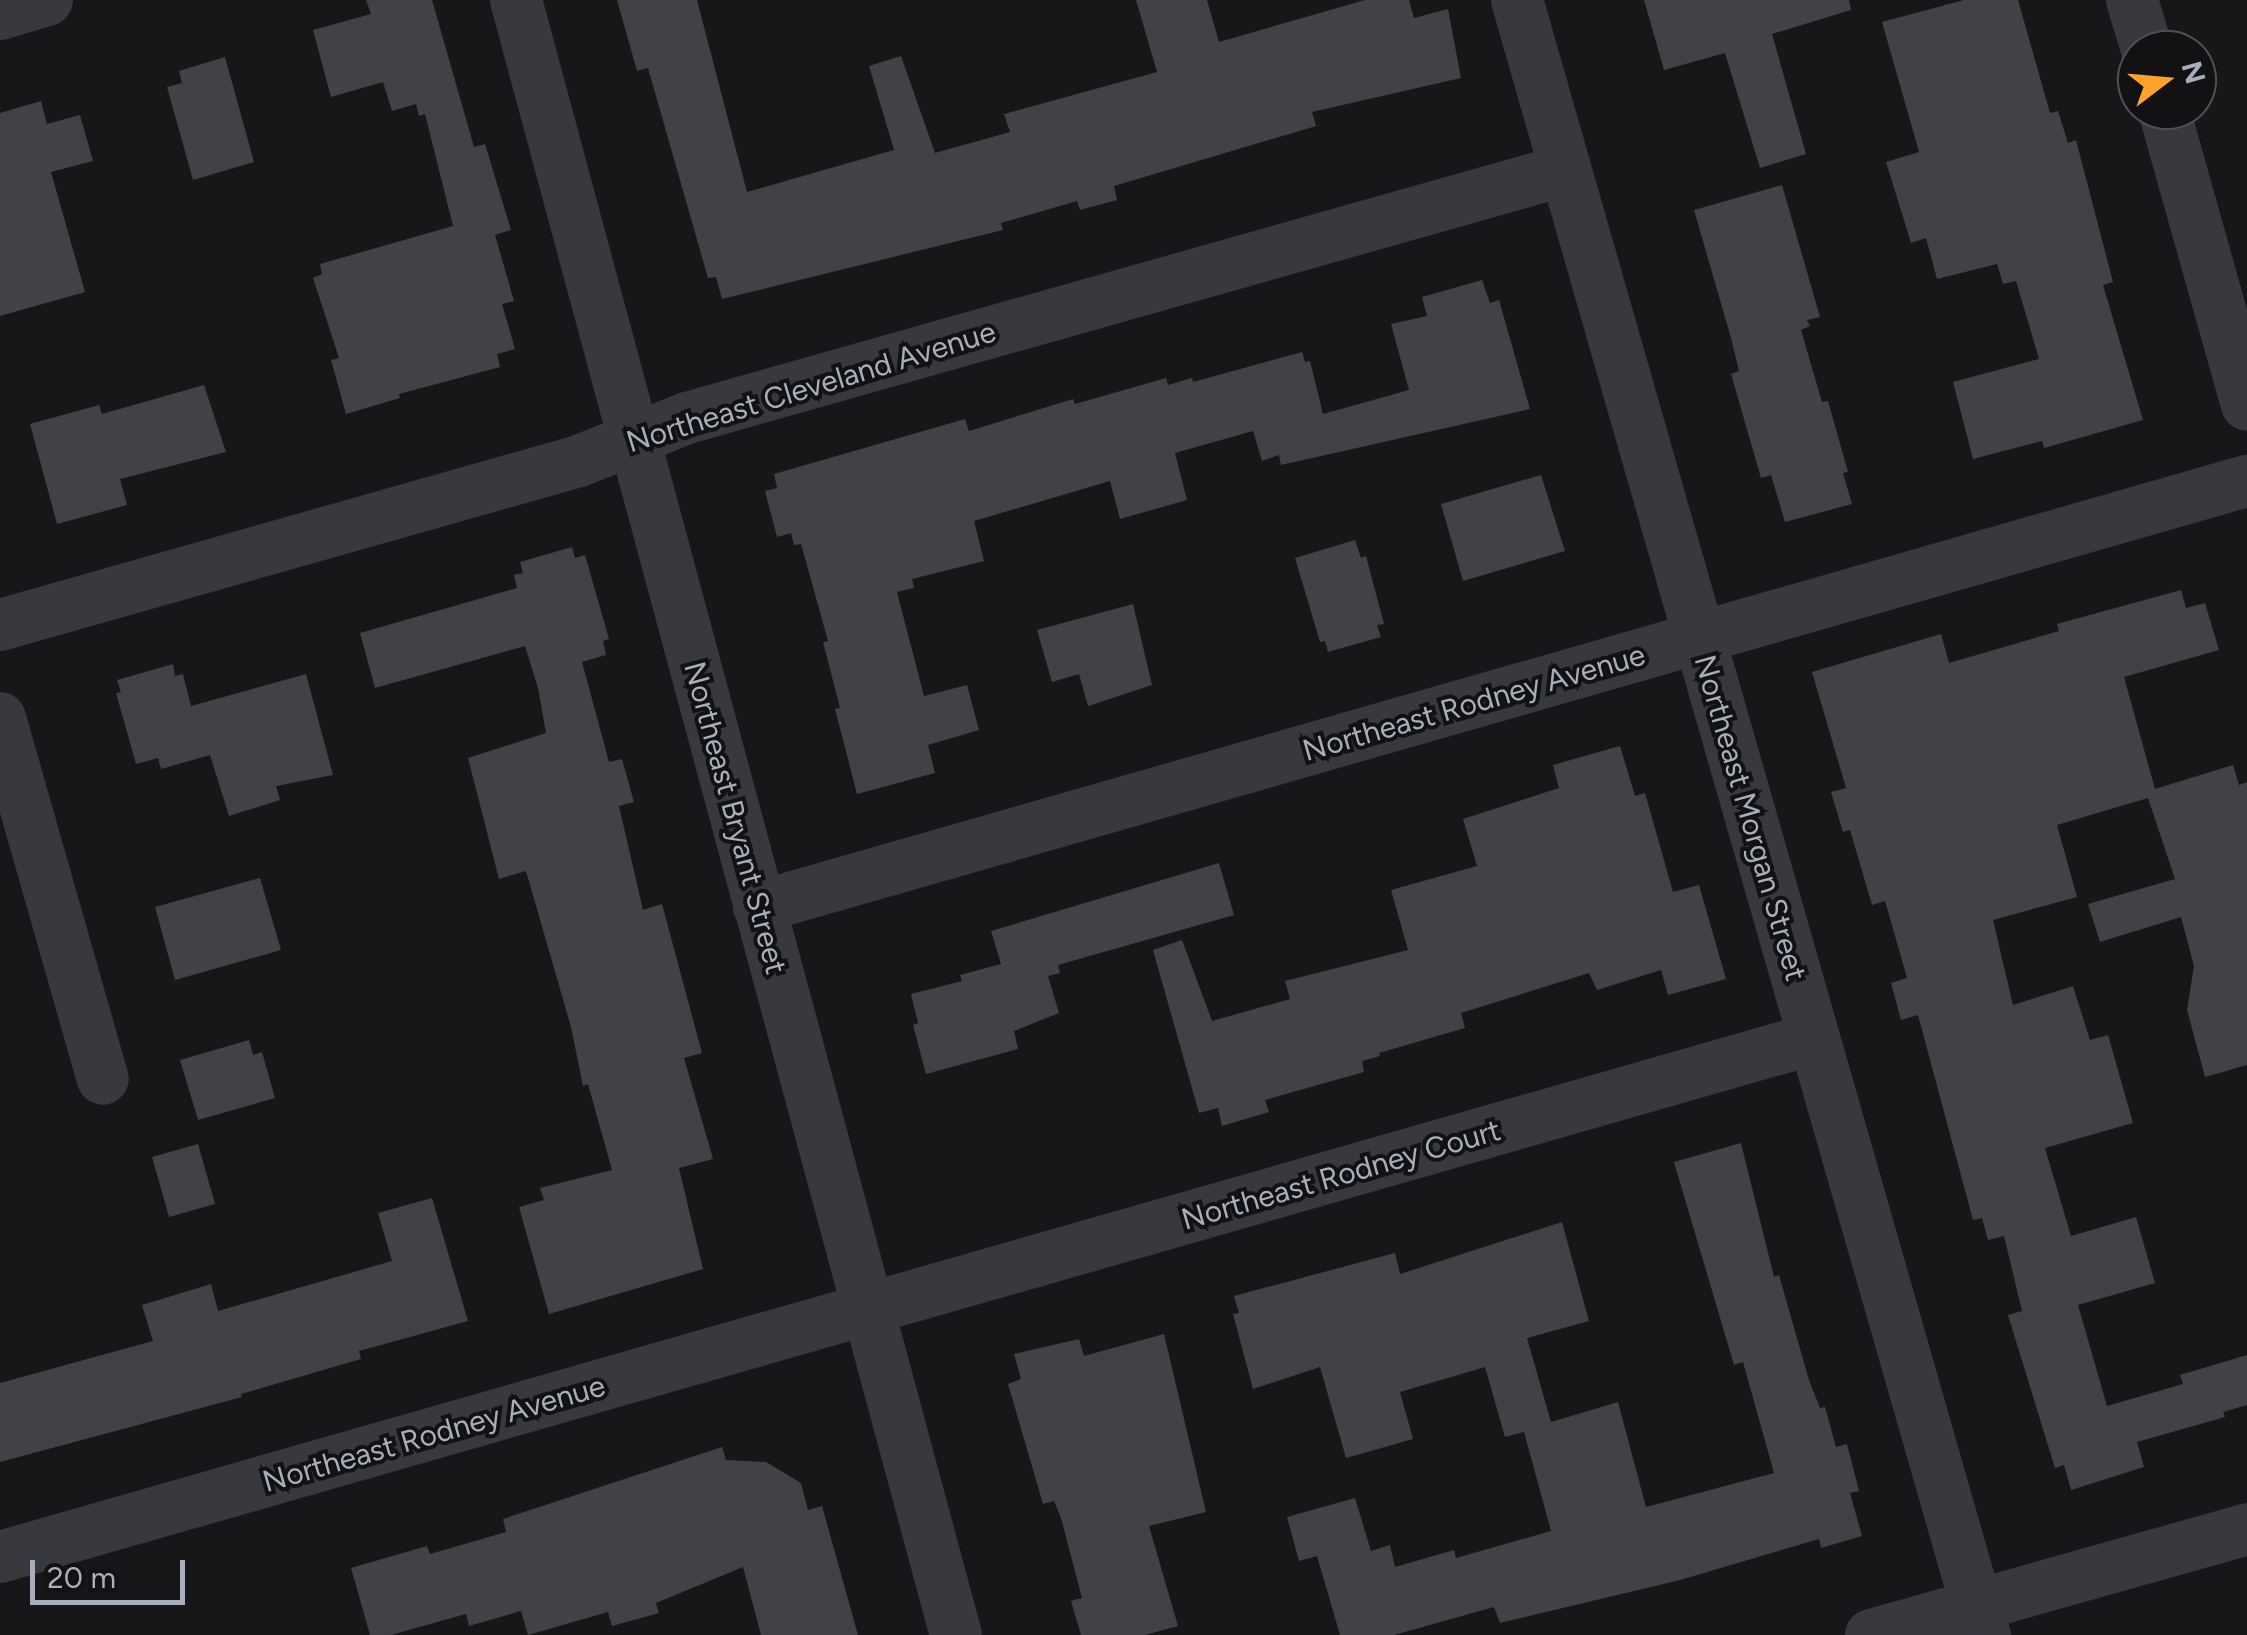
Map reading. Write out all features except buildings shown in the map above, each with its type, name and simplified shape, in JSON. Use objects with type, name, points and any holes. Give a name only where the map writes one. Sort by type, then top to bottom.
[{"type":"street","points":[[0,14],[47,0]]},
{"type":"street","name":"Northeast Bryant Street","points":[[516,0],[956,1635]]},
{"type":"street","name":"Northeast Morgan Street","points":[[1517,0],[1980,1620]]},
{"type":"street","points":[[2132,0],[2140,30]]},
{"type":"street","points":[[2170,130],[2247,405]]},
{"type":"street","name":"Northeast Cleveland Avenue","points":[[0,625],[579,460],[687,418],[1566,170]]},
{"type":"street","name":"Northeast Rodney Avenue","points":[[759,907],[2247,481]]},
{"type":"street","points":[[0,718],[102,1079]]},
{"type":"street","name":"Northeast Rodney Court","points":[[868,1311],[1813,1039]]},
{"type":"street","name":"Northeast Rodney Avenue","points":[[0,1557],[868,1311]]},
{"type":"street","points":[[1872,1635],[1980,1620],[2247,1529]]}]
